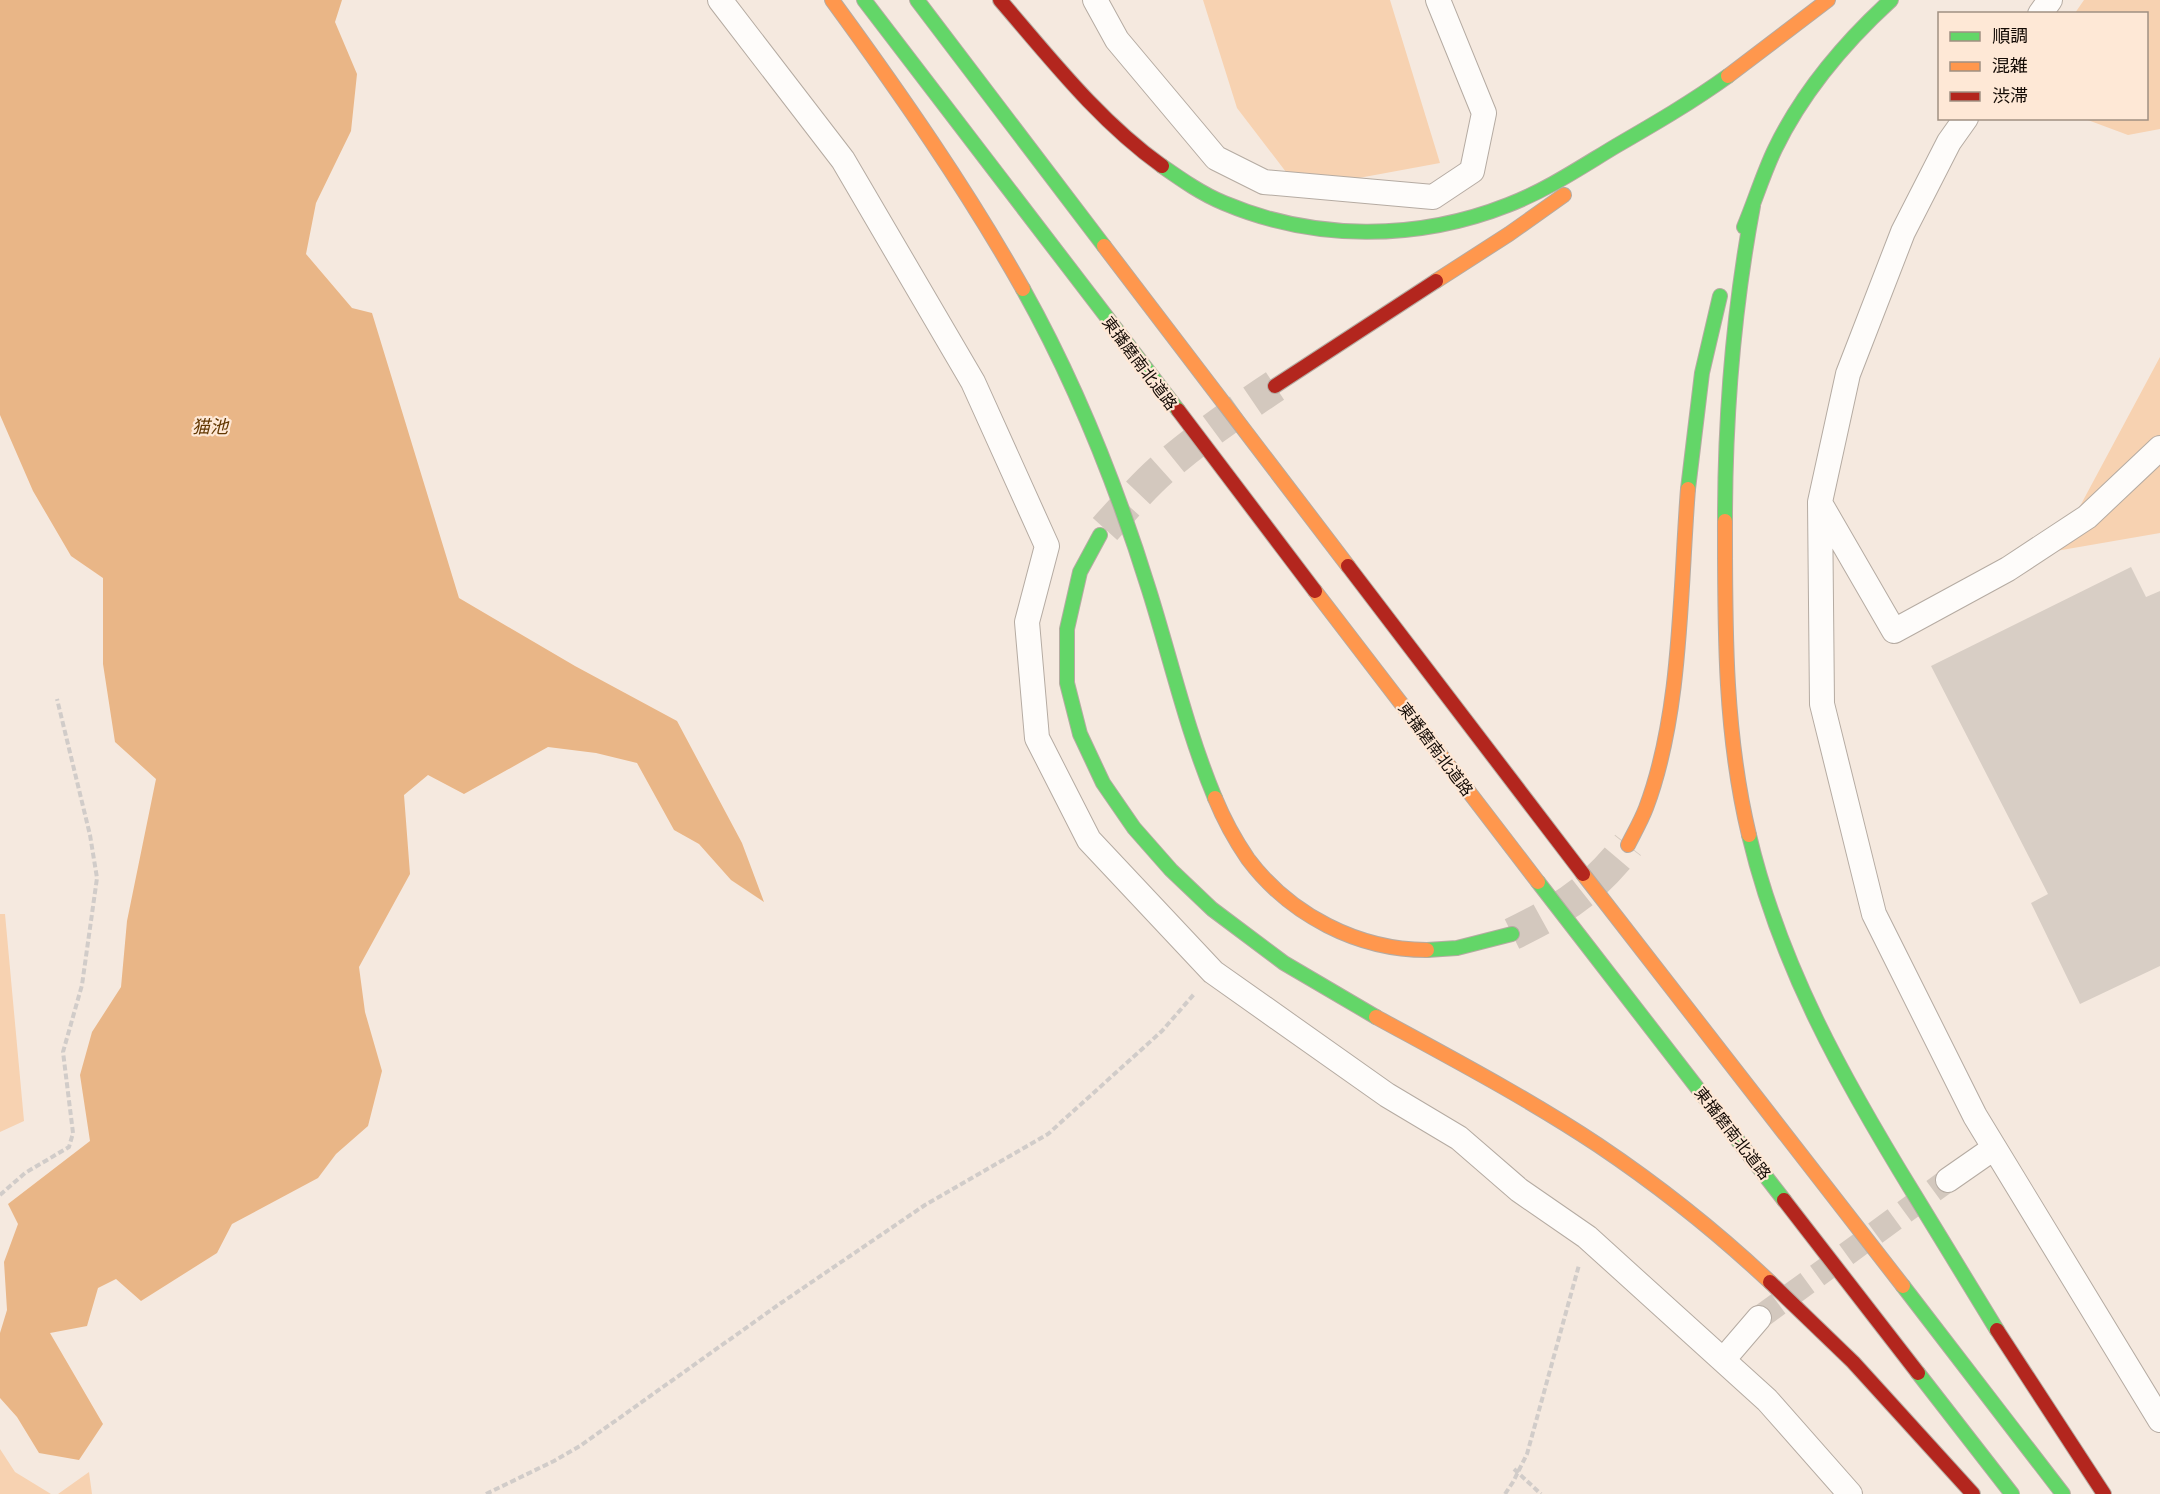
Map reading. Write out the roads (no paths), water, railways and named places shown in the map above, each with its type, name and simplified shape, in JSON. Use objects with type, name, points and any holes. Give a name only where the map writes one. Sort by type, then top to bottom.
[{"type":"highway","points":[[832,0],[886,73],[953,171],[994,234],[1039,318],[1083,411],[1116,495],[1143,571],[1204,771],[1217,805],[1237,841],[1260,874],[1284,898],[1317,920],[1352,936],[1392,947],[1436,950],[1474,945],[1512,934]]},
{"type":"highway","name":"東播磨南北道路","points":[[864,0],[1531,873],[2012,1494]]},
{"type":"highway","points":[[917,0],[1553,835],[2063,1494]]},
{"type":"highway","points":[[1000,0],[1096,106],[1138,147],[1185,182],[1232,208],[1289,226],[1344,234],[1400,232],[1452,222],[1507,205],[1538,190],[1689,103]]},
{"type":"highway","points":[[1275,386],[1509,234],[1828,0]]},
{"type":"highway","points":[[1628,844],[1649,799],[1659,768],[1668,721],[1674,675],[1695,419],[1704,364],[1727,272],[1775,149],[1802,102],[1833,58],[1891,0]]},
{"type":"highway","points":[[1753,206],[1738,288],[1724,464],[1725,659],[1730,727],[1755,862],[1774,924],[1801,990],[1843,1071],[1961,1273],[2104,1494]]},
{"type":"highway","points":[[1100,535],[1080,569],[1070,604],[1065,651],[1069,698],[1083,746],[1107,790],[1137,834],[1211,908],[1256,943],[1304,976],[1551,1114],[1629,1167],[1696,1219],[1821,1329],[1890,1401],[1973,1494]]},
{"type":"street","points":[[720,0],[843,160],[973,381],[1047,546],[1027,622],[1037,738],[1089,840],[1214,972],[1387,1095],[1459,1138],[1519,1190],[1587,1237],[1767,1400],[1850,1494]]},
{"type":"street","points":[[1095,0],[1117,40],[1216,158],[1264,183],[1433,197],[1472,171],[1484,112],[1438,0]]},
{"type":"street","points":[[1965,120],[1949,142],[1903,232],[1848,374],[1820,502],[1821,704],[1874,914],[1974,1116],[2160,1420]]},
{"type":"street","points":[[1820,502],[1894,631],[2008,569],[2087,517],[2160,448]]},
{"type":"street","points":[[1948,1180],[1994,1148]]},
{"type":"street","points":[[1723,1360],[1759,1318]]},
{"type":"water","name":"猫池","points":[[0,0],[342,0],[335,22],[357,74],[351,131],[316,203],[306,254],[352,308],[372,313],[459,598],[575,666],[677,721],[742,843],[764,902],[731,880],[699,844],[674,830],[637,763],[596,753],[548,747],[464,794],[428,775],[404,795],[410,874],[359,967],[365,1012],[382,1071],[368,1126],[336,1154],[318,1178],[232,1224],[217,1253],[141,1301],[116,1279],[98,1288],[87,1326],[50,1333],[103,1424],[79,1460],[39,1453],[17,1417],[0,1398],[0,1333],[7,1310],[4,1262],[18,1224],[8,1204],[90,1141],[80,1075],[92,1032],[121,987],[127,921],[156,779],[115,742],[103,664],[103,578],[71,556],[33,491],[0,415]]},
{"type":"tunnel","points":[[1105,529],[1138,493],[1185,450],[1275,386]]},
{"type":"tunnel","points":[[1512,934],[1547,916],[1576,897],[1602,875],[1628,845]]},
{"type":"tunnel","points":[[1759,1318],[1948,1180]]}]
